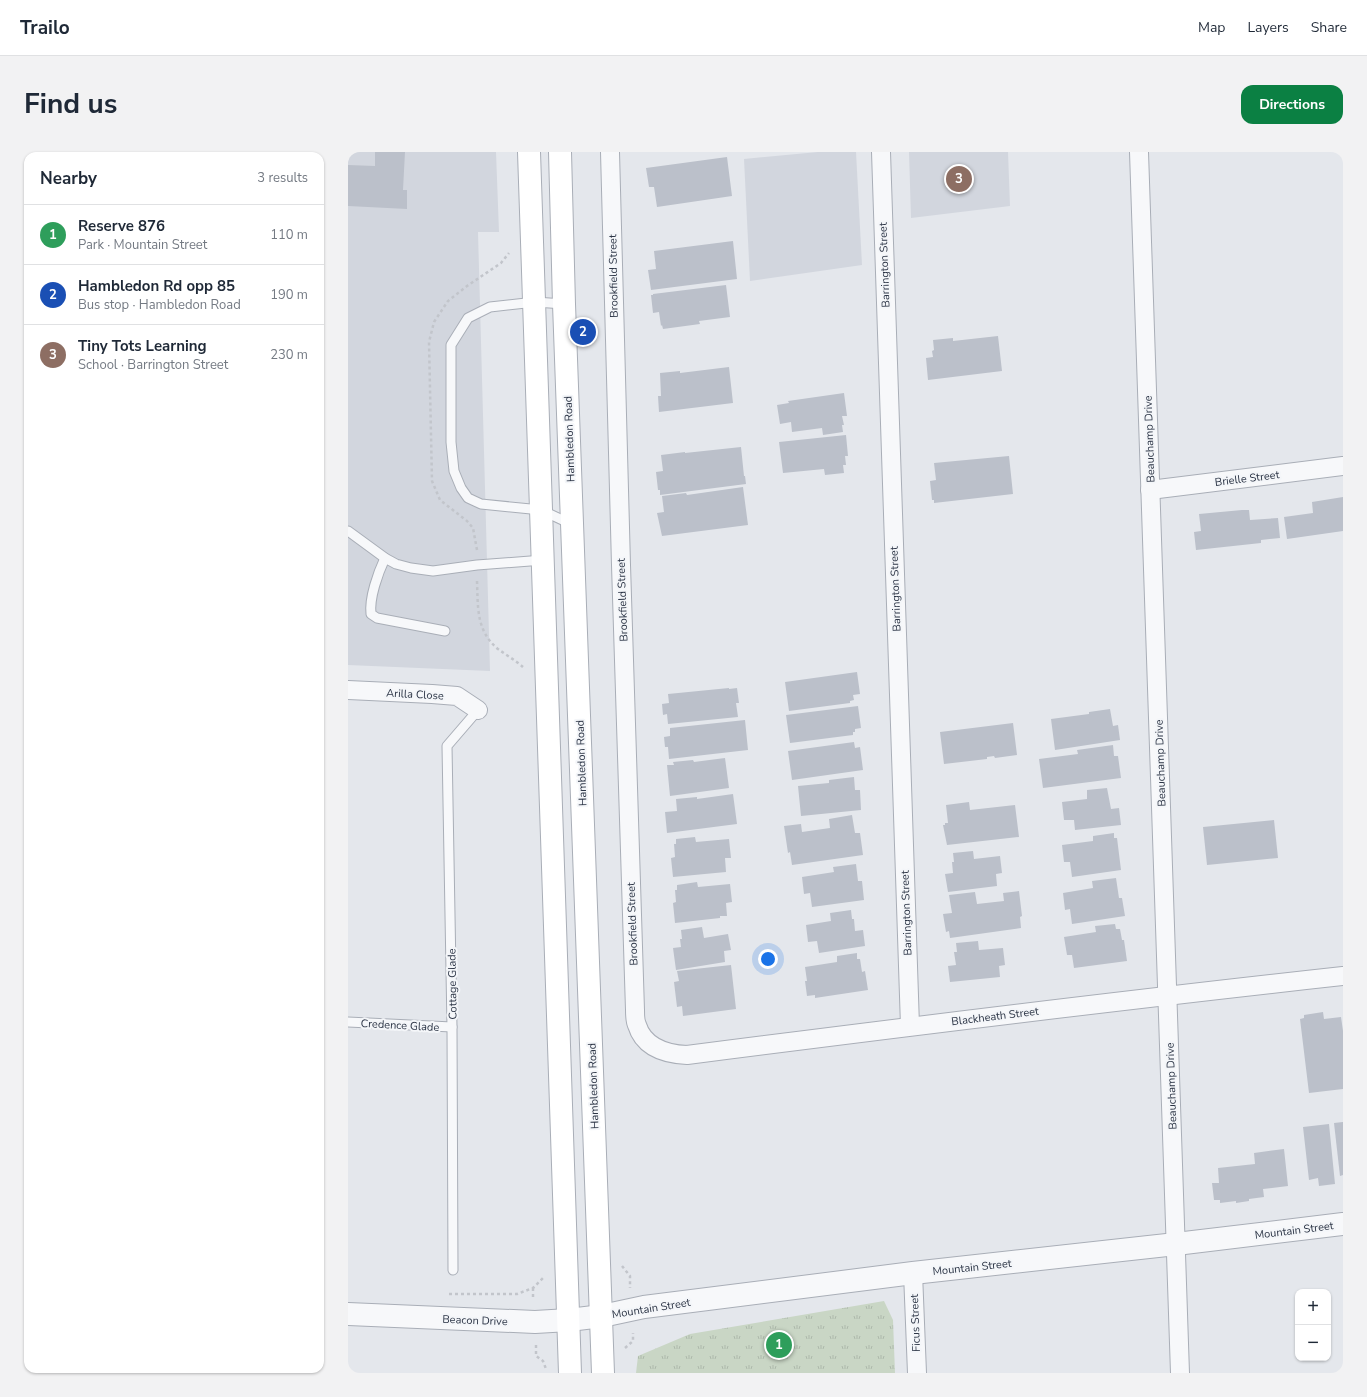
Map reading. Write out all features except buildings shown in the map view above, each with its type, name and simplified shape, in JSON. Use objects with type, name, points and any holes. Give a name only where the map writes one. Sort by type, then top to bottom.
[{"type":"main road","points":[[529,152],[570,1373]]},
{"type":"main road","name":"Hambledon Road","points":[[560,152],[564,304],[603,1373]]},
{"type":"street","name":"Brookfield Street","points":[[610,152],[621,573],[635,1010],[637,1026],[649,1044]]},
{"type":"street","name":"Barrington Street","points":[[881,152],[910,1026]]},
{"type":"street","name":"Beauchamp Drive","points":[[1139,152],[1180,1373]]},
{"type":"street","name":"Brielle Street","points":[[1150,490],[1343,466]]},
{"type":"street","name":"Arilla Close","points":[[348,690],[457,696],[478,710]]},
{"type":"street","name":"Blackheath Street","points":[[649,1044],[660,1051],[672,1055],[687,1055],[910,1026],[1343,976]]},
{"type":"street","name":"Mountain Street","points":[[602,1316],[644,1308],[913,1273],[1343,1224]]},
{"type":"street","name":"Ficus Street","points":[[913,1273],[916,1373]]},
{"type":"street","name":"Beacon Drive","points":[[348,1314],[535,1322],[602,1316]]},
{"type":"lane","points":[[564,304],[535,302],[490,306],[468,318],[451,344],[451,442],[454,471],[461,488],[468,498],[481,504],[541,510],[572,525]]},
{"type":"lane","points":[[348,531],[385,558],[396,564],[410,568],[433,571],[477,565],[543,560]]},
{"type":"lane","points":[[385,558],[378,574],[370,608],[371,614],[377,618],[445,631]]},
{"type":"lane","name":"Cottage Glade","points":[[453,1270],[452,1027],[447,746],[478,710]]},
{"type":"lane","name":"Credence Glade","points":[[348,1022],[452,1027]]},
{"type":"path","points":[[512,250],[501,263],[448,301],[434,322],[429,342],[432,481],[440,500],[467,521],[473,528],[476,541],[480,621],[486,636],[498,649],[515,660],[527,672]]},
{"type":"path","points":[[443,1294],[517,1294],[533,1288],[547,1274]]},
{"type":"path","points":[[536,1356],[543,1361],[548,1373]]},
{"type":"shaded area","points":[[348,152],[496,152],[499,232],[478,232],[490,671],[348,665]]},
{"type":"shaded area","points":[[818,152],[856,152],[862,265],[750,281],[744,159]]},
{"type":"shaded area","points":[[909,152],[1008,152],[1010,206],[911,218]]},
{"type":"green space","points":[[884,1301],[893,1320],[895,1373],[636,1373],[638,1356],[690,1334]]},
{"type":"place","name":"Tiny Tots Learning","points":[[959,179]]},
{"type":"place","name":"Hambledon Rd opp 85","points":[[583,332]]},
{"type":"place","name":"Reserve 876","points":[[779,1345]]}]
